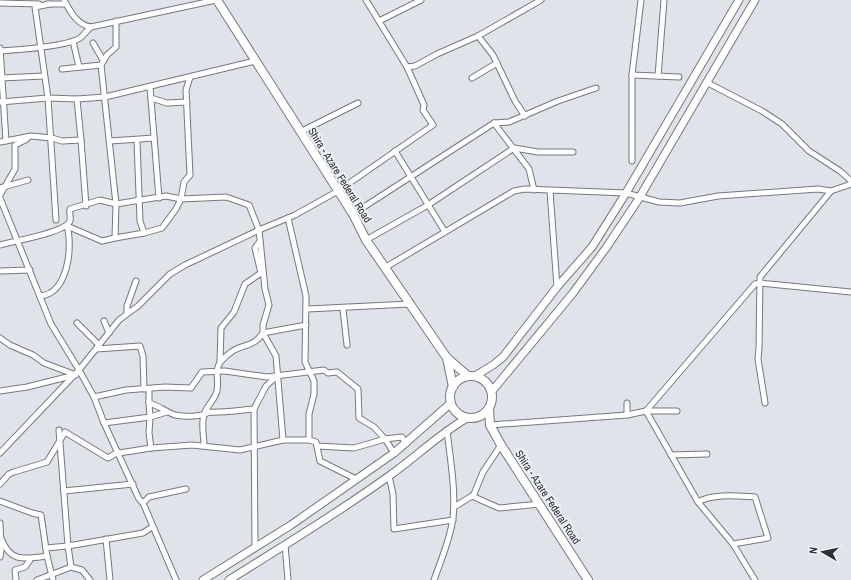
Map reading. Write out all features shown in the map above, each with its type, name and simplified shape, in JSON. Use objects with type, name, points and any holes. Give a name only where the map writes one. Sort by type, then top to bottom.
[{"type":"main road","name":"Shira - Azare Federal Road","points":[[216,0],[353,214],[366,240],[386,267],[447,358],[472,376]]},
{"type":"main road","name":"Shira - Azare Federal Road","points":[[447,358],[453,387]]},
{"type":"main road","points":[[470,418],[482,415],[489,408],[492,400],[492,391],[486,381],[472,376],[459,380],[453,387],[450,395],[451,403],[454,410],[470,418],[490,425]]},
{"type":"main road","name":"Shira - Azare Federal Road","points":[[489,408],[490,425],[501,445],[588,580]]},
{"type":"street","points":[[84,26],[90,27],[216,0]]},
{"type":"street","points":[[0,453],[76,375],[127,313],[138,306],[170,274],[259,230],[288,218],[338,191],[433,125],[423,110],[424,106],[407,67],[366,0]]},
{"type":"street","points":[[379,21],[421,0]]},
{"type":"street","points":[[407,67],[415,66],[437,54],[478,36],[533,2],[542,0]]},
{"type":"street","points":[[632,161],[632,76],[640,0]]},
{"type":"street","points":[[658,76],[664,0]]},
{"type":"street","points":[[472,376],[493,365],[503,356],[557,287],[592,247],[626,194],[738,0]]},
{"type":"street","points":[[492,391],[573,294],[606,248],[639,198],[755,0]]},
{"type":"street","points":[[56,220],[52,138],[35,7],[65,2],[84,26],[85,33]]},
{"type":"street","points":[[0,3],[50,4]]},
{"type":"street","points":[[62,69],[102,62],[116,47],[116,21]]},
{"type":"street","points":[[0,51],[40,48],[73,41],[80,38],[90,27]]},
{"type":"street","points":[[478,36],[497,63],[515,101],[525,116]]},
{"type":"street","points":[[73,41],[79,67]]},
{"type":"street","points":[[93,43],[102,62],[116,204],[115,238]]},
{"type":"street","points":[[0,48],[2,102],[6,141]]},
{"type":"street","points":[[2,102],[48,98],[77,99],[105,97],[255,61]]},
{"type":"street","points":[[472,78],[497,63]]},
{"type":"street","points":[[2,78],[44,76]]},
{"type":"street","points":[[632,76],[679,77]]},
{"type":"street","points":[[66,226],[102,241],[162,228],[181,199],[184,182],[190,175],[186,90],[190,77]]},
{"type":"street","points":[[706,82],[762,111],[782,124],[809,151],[840,171],[851,182],[832,191],[795,236],[776,256],[760,277],[758,359],[766,403]]},
{"type":"street","points":[[150,87],[159,198]]},
{"type":"street","points":[[353,214],[411,178],[494,123],[509,122],[558,101],[596,88]]},
{"type":"street","points":[[151,98],[167,103],[187,102]]},
{"type":"street","points":[[77,99],[86,206]]},
{"type":"street","points":[[300,132],[358,103]]},
{"type":"street","points":[[494,123],[529,169],[534,190]]},
{"type":"street","points":[[0,142],[31,136],[52,138],[62,142],[81,140]]},
{"type":"street","points":[[31,136],[15,145],[15,169],[2,187],[0,197],[56,332],[94,397],[104,424],[143,503],[176,580]]},
{"type":"street","points":[[110,141],[137,141],[154,138]]},
{"type":"street","points":[[137,141],[140,221],[144,233]]},
{"type":"street","points":[[366,240],[428,205],[514,148],[538,152],[573,152]]},
{"type":"street","points":[[396,151],[445,232]]},
{"type":"street","points":[[2,187],[28,180]]},
{"type":"street","points":[[386,267],[514,191],[534,190],[626,194],[659,202],[680,203],[718,196],[818,189],[832,191]]},
{"type":"street","points":[[550,191],[557,287]]},
{"type":"street","points":[[0,245],[51,232],[66,226],[70,219],[70,209],[86,206],[100,200],[116,204],[166,196],[181,199],[226,197],[249,205],[259,230],[265,289],[269,305],[263,325],[263,333],[276,356],[283,440]]},
{"type":"street","points":[[288,218],[306,296],[305,362],[314,381],[314,394],[309,414],[309,440]]},
{"type":"street","points":[[40,296],[47,296],[54,292],[66,271],[69,236],[66,226]]},
{"type":"street","points":[[204,446],[203,416],[215,397],[217,389],[216,372],[220,362],[221,328],[234,312],[245,284],[261,273],[255,248],[260,241]]},
{"type":"street","points":[[0,271],[30,270]]},
{"type":"street","points":[[127,313],[127,306],[136,281]]},
{"type":"street","points":[[646,411],[755,284],[760,283],[851,292]]},
{"type":"street","points":[[307,309],[343,309],[410,304]]},
{"type":"street","points":[[343,309],[347,345]]},
{"type":"street","points":[[104,320],[109,333]]},
{"type":"street","points":[[77,323],[98,347]]},
{"type":"street","points":[[220,362],[234,350],[256,342],[263,333],[306,325]]},
{"type":"street","points":[[0,338],[10,345],[33,355],[51,366],[76,375]]},
{"type":"street","points":[[98,347],[140,346],[143,356],[149,404],[149,433],[151,448]]},
{"type":"street","points":[[94,397],[126,390],[166,387],[191,388],[202,372],[225,371],[267,377],[324,370],[328,373],[337,372],[358,390],[359,418],[374,426],[394,453]]},
{"type":"street","points":[[0,391],[27,387],[76,375]]},
{"type":"street","points":[[255,547],[254,409],[266,386],[278,375]]},
{"type":"street","points":[[203,580],[291,525],[394,453],[451,403]]},
{"type":"street","points":[[627,403],[627,416]]},
{"type":"street","points":[[149,404],[160,406],[167,412],[177,415],[203,416],[209,412],[223,413],[233,410],[254,409]]},
{"type":"street","points":[[646,411],[698,502],[733,544],[755,580]]},
{"type":"street","points":[[490,425],[627,416],[646,411],[677,411]]},
{"type":"street","points":[[104,424],[150,417],[167,412]]},
{"type":"street","points":[[229,580],[389,476],[446,430],[470,418]]},
{"type":"street","points":[[59,430],[71,567]]},
{"type":"street","points":[[434,580],[446,547],[453,520],[454,507],[446,430]]},
{"type":"street","points":[[0,484],[9,474],[47,462],[65,432],[108,458],[118,453],[151,448],[204,446],[240,450],[283,440],[309,440],[316,442],[320,461],[356,479]]},
{"type":"street","points":[[317,446],[354,448],[385,439],[402,437],[406,444]]},
{"type":"street","points":[[454,507],[474,494],[483,472],[501,445]]},
{"type":"street","points":[[671,455],[706,454]]},
{"type":"street","points":[[389,476],[393,494],[394,529],[453,520]]},
{"type":"street","points":[[64,491],[133,484]]},
{"type":"street","points":[[143,503],[149,497],[186,489]]},
{"type":"street","points":[[472,496],[499,508],[540,504]]},
{"type":"street","points":[[698,502],[703,499],[734,496],[755,497],[768,538],[733,544]]},
{"type":"street","points":[[0,501],[41,515],[47,556],[53,580]]},
{"type":"street","points":[[0,523],[0,557]]},
{"type":"street","points":[[46,548],[143,534],[152,527]]},
{"type":"street","points":[[1,538],[8,552],[13,556],[30,560],[47,556]]},
{"type":"street","points":[[106,539],[110,580]]},
{"type":"street","points":[[284,545],[288,580]]},
{"type":"street","points":[[16,580],[15,570],[25,567],[30,560]]},
{"type":"street","points":[[37,580],[71,567],[82,570],[90,580]]}]
